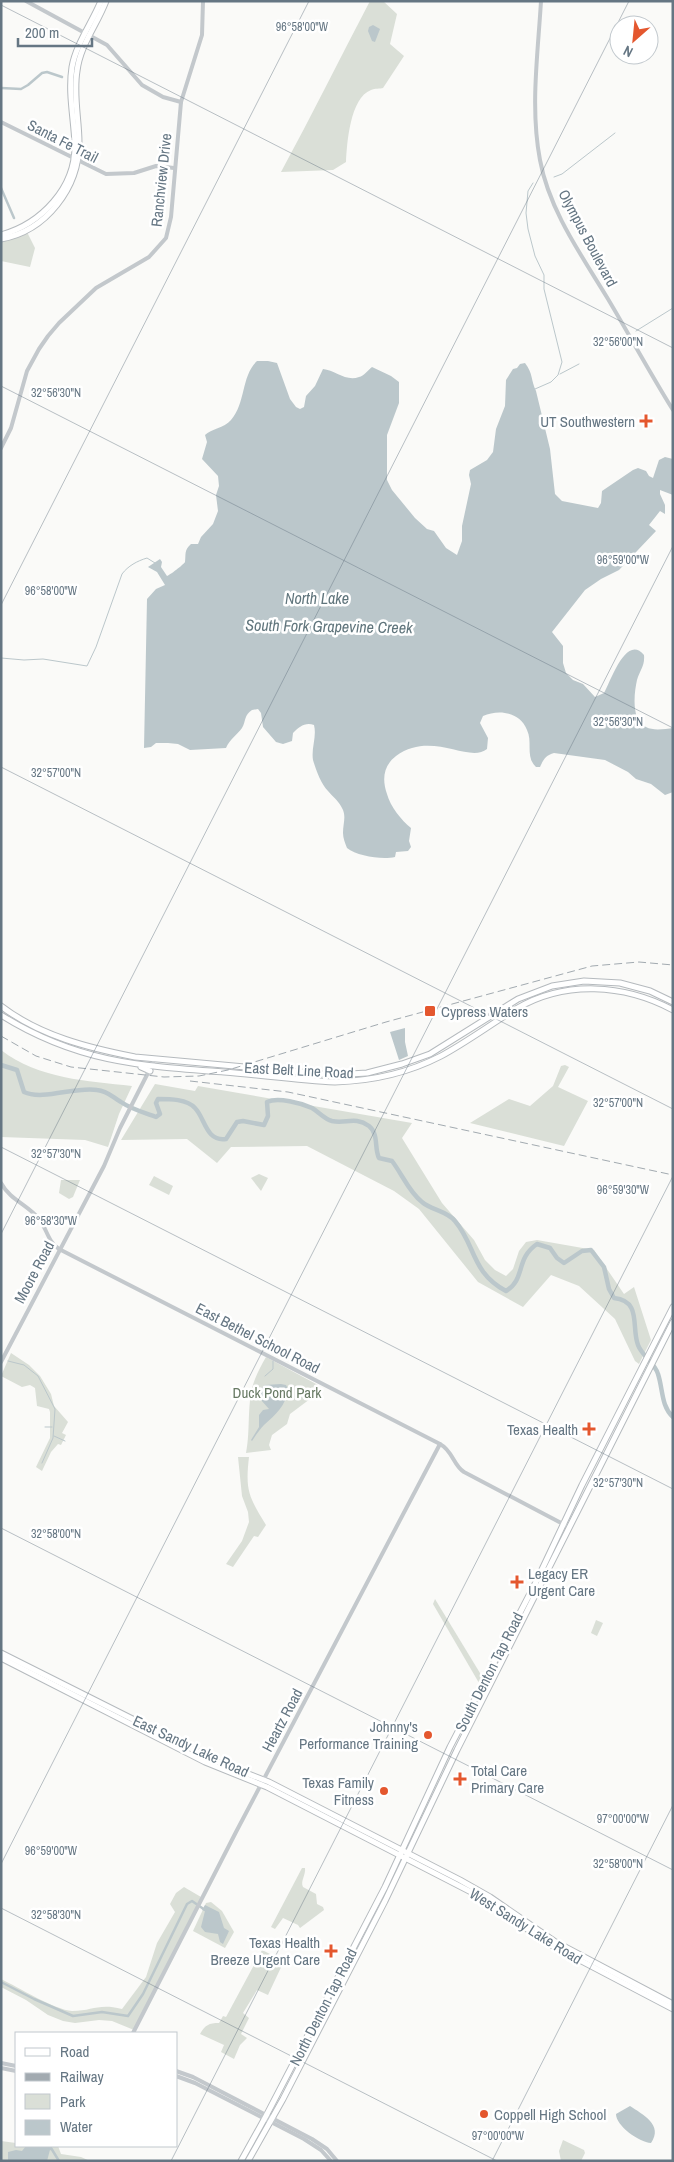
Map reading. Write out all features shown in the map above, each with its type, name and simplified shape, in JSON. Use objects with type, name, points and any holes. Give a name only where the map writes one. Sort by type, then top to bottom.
[{"type":"main road","points":[[1,239],[32,226],[53,209],[68,188],[79,144],[77,71],[80,54],[101,1]]},
{"type":"main road","points":[[88,34],[106,1]]},
{"type":"main road","points":[[1,235],[24,227],[51,206],[66,181],[75,160]]},
{"type":"main road","points":[[599,989],[600,981]]},
{"type":"main road","name":"East Belt Line Road","points":[[1,1015],[88,1047],[136,1057],[333,1075],[380,1070],[430,1054],[504,1007],[532,993],[568,983],[600,981],[620,983],[650,991],[673,1002]]},
{"type":"main road","name":"East Belt Line Road","points":[[1,1006],[13,1018],[43,1038],[72,1050],[123,1063],[152,1069],[335,1082],[376,1078],[417,1066],[442,1055],[517,1008],[535,999],[577,989],[599,989],[633,994],[673,1010]]},
{"type":"main road","points":[[532,993],[535,999]]},
{"type":"main road","points":[[414,1060],[417,1066]]},
{"type":"main road","points":[[376,1078],[380,1070]]},
{"type":"main road","points":[[284,1078],[285,1071]]},
{"type":"main road","name":"South Denton Tap Road","points":[[404,1855],[423,1806],[458,1731],[523,1607],[562,1524],[599,1458],[640,1371],[672,1312]]},
{"type":"main road","name":"South Denton Tap Road","points":[[613,1430],[645,1376],[673,1322]]},
{"type":"main road","name":"South Denton Tap Road","points":[[404,1855],[429,1809],[569,1527],[599,1458]]},
{"type":"main road","points":[[523,1607],[528,1610]]},
{"type":"main road","name":"East Sandy Lake Road","points":[[1,1653],[220,1769],[262,1782],[342,1823],[370,1835],[404,1855]]},
{"type":"main road","name":"East Sandy Lake Road","points":[[1,1658],[76,1693]]},
{"type":"main road","points":[[458,1731],[465,1734]]},
{"type":"main road","points":[[423,1806],[429,1809]]},
{"type":"main road","name":"East Sandy Lake Road","points":[[342,1823],[356,1833],[404,1855]]},
{"type":"main road","points":[[356,1833],[370,1835]]},
{"type":"main road","points":[[373,1918],[380,1897],[404,1855]]},
{"type":"main road","name":"West Sandy Lake Road","points":[[404,1855],[415,1863],[473,1892],[554,1941],[673,2004]]},
{"type":"main road","name":"West Sandy Lake Road","points":[[404,1855],[477,1889],[552,1945],[673,2009]]},
{"type":"main road","name":"North Denton Tap Road","points":[[268,2119],[401,1866],[404,1855]]},
{"type":"main road","points":[[401,1866],[415,1863]]},
{"type":"main road","name":"North Denton Tap Road","points":[[244,2160],[366,1938],[373,1918]]},
{"type":"street","points":[[26,1],[88,34],[113,50],[131,75],[142,85],[163,97],[181,102]]},
{"type":"street","name":"Ranchview Drive","points":[[1,448],[11,428],[27,371],[38,349],[48,336],[96,288],[149,257],[166,238],[171,217],[181,102],[202,35],[203,1]]},
{"type":"street","name":"Olympus Boulevard","points":[[542,1],[536,139],[544,178],[554,204],[573,241],[673,410]]},
{"type":"street","name":"Santa Fe Trail","points":[[1,122],[98,172],[111,175],[134,173],[156,166],[174,168]]},
{"type":"street","name":"Moore Road","points":[[1,1362],[102,1170],[125,1118],[152,1069],[153,1059]]},
{"type":"street","name":"East Bethel School Road","points":[[1,1183],[9,1194],[37,1216],[53,1244],[59,1249],[440,1444],[448,1450],[464,1472],[569,1527]]},
{"type":"street","name":"Heartz Road","points":[[135,2032],[262,1782],[440,1444]]},
{"type":"street","points":[[1,2063],[15,2066]]},
{"type":"street","points":[[1,2068],[15,2071]]},
{"type":"street","points":[[178,2072],[193,2077],[268,2119],[314,2146],[332,2161]]},
{"type":"street","points":[[178,2077],[312,2139],[327,2149],[337,2161]]},
{"type":"green space","points":[[370,1],[383,1],[397,14],[390,44],[404,56],[383,88],[371,90],[358,102],[351,122],[346,162],[333,170],[281,172],[304,129]]},
{"type":"green space","points":[[27,232],[35,248],[30,267],[1,261],[1,242]]},
{"type":"green space","points":[[1,1050],[16,1060],[47,1073],[81,1080],[132,1086],[119,1114],[108,1147],[85,1140],[1,1137]]},
{"type":"green space","points":[[561,1066],[569,1067],[558,1087],[588,1101],[564,1146],[470,1123],[509,1099],[530,1106],[553,1086]]},
{"type":"green space","points":[[155,1084],[195,1091],[198,1086],[412,1123],[402,1138],[442,1203],[474,1240],[485,1260],[495,1270],[506,1276],[513,1269],[519,1251],[526,1242],[537,1240],[594,1250],[624,1294],[634,1287],[651,1340],[639,1364],[635,1361],[615,1319],[579,1286],[551,1275],[523,1307],[478,1282],[419,1209],[394,1191],[307,1146],[231,1147],[217,1163],[187,1139],[121,1140]]},
{"type":"green space","points":[[259,1174],[268,1178],[261,1191],[251,1178]]},
{"type":"green space","points":[[154,1176],[173,1186],[169,1195],[149,1185]]},
{"type":"green space","points":[[61,1180],[80,1180],[73,1197],[69,1199],[59,1193]]},
{"type":"green space","points":[[11,1353],[29,1365],[40,1376],[51,1394],[54,1406],[68,1422],[62,1433],[66,1435],[61,1445],[58,1444],[51,1452],[42,1471],[36,1467],[50,1438],[50,1412],[49,1409],[37,1406],[35,1388],[30,1385],[22,1387],[1,1376]]},
{"type":"green space","name":"Duck Pond Park","points":[[266,1357],[318,1385],[310,1399],[290,1414],[287,1424],[272,1435],[269,1445],[271,1450],[246,1453],[250,1397],[257,1373]]},
{"type":"green space","points":[[238,1457],[249,1457],[248,1486],[252,1500],[266,1525],[258,1537],[254,1536],[233,1567],[226,1564],[242,1541],[249,1522],[248,1512],[242,1496]]},
{"type":"green space","points":[[435,1599],[483,1678],[479,1683],[433,1604]]},
{"type":"green space","points":[[596,1620],[603,1623],[597,1636],[591,1633]]},
{"type":"green space","points":[[302,1868],[305,1868],[302,1882],[303,1887],[316,1894],[317,1904],[323,1907],[324,1910],[300,1928],[298,1925],[283,1918],[275,1929],[271,1927]]},
{"type":"green space","points":[[184,1887],[201,1897],[134,2030],[112,2021],[99,2020],[75,2023],[63,2021],[48,2015],[26,2000],[1,1987],[1,1979],[47,2003],[65,2010],[85,2010],[101,2007],[122,2009],[146,1977],[157,1943],[175,1912],[170,1904],[176,1893]]},
{"type":"green space","points":[[211,1902],[222,1911],[234,1932],[225,1948],[193,1931],[206,1903]]},
{"type":"green space","points":[[262,1950],[284,1961],[268,1995],[257,1990],[243,2013],[249,2018],[241,2034],[247,2038],[240,2045],[234,2059],[221,2052],[224,2045],[200,2034],[208,2025],[219,2023],[223,2016],[226,2017]]},
{"type":"green space","points":[[563,2140],[584,2150],[585,2153],[581,2161],[561,2161],[559,2151]]},
{"type":"green space","points":[[1,2141],[15,2143],[15,2147],[58,2147],[61,2154],[81,2157],[90,2161],[1,2161]]},
{"type":"water","points":[[373,25],[380,29],[375,42],[372,41],[368,31],[369,27]]},
{"type":"water","name":"North Lake","points":[[257,361],[277,363],[290,399],[300,409],[304,407],[306,396],[315,386],[323,369],[345,377],[354,378],[363,375],[372,367],[399,382],[399,403],[387,435],[387,480],[392,490],[415,518],[427,529],[434,531],[446,548],[457,555],[462,541],[462,526],[471,484],[470,470],[487,460],[493,452],[496,429],[505,406],[506,380],[513,369],[517,368],[520,364],[525,363],[531,374],[550,449],[555,494],[562,501],[598,508],[601,503],[602,491],[633,470],[638,468],[646,471],[653,478],[659,460],[665,457],[673,459],[673,495],[660,490],[665,505],[665,514],[660,511],[649,525],[656,531],[619,570],[585,590],[552,632],[563,646],[563,663],[566,673],[573,680],[583,684],[595,697],[604,693],[625,655],[631,650],[637,650],[644,655],[643,665],[636,686],[636,713],[641,724],[649,728],[673,728],[673,792],[665,795],[651,784],[636,779],[628,772],[605,760],[554,753],[545,758],[540,767],[536,767],[531,759],[529,735],[524,724],[519,719],[508,714],[489,714],[483,716],[480,723],[488,738],[487,749],[479,753],[436,746],[423,746],[410,749],[396,756],[388,764],[384,778],[385,789],[400,817],[411,828],[409,841],[411,847],[408,851],[396,852],[395,857],[377,858],[351,851],[347,848],[343,835],[343,810],[323,785],[313,760],[314,725],[308,724],[300,727],[293,733],[292,741],[283,744],[276,742],[263,727],[261,713],[258,709],[252,710],[246,716],[242,728],[226,748],[190,750],[178,744],[156,743],[151,747],[144,748],[147,599],[156,589],[165,585],[157,572],[148,567],[160,559],[162,562],[161,567],[167,576],[171,574],[185,562],[187,548],[191,544],[198,544],[201,537],[213,524],[218,511],[216,495],[219,486],[218,476],[202,459],[207,442],[205,435],[225,425],[236,413],[248,374]]},
{"type":"water","points":[[405,1028],[408,1056],[399,1060],[390,1032]]},
{"type":"water","points":[[265,1385],[286,1385],[288,1389],[285,1400],[280,1409],[262,1427],[252,1441],[259,1427],[259,1415],[263,1410],[269,1409],[261,1400],[259,1390]]},
{"type":"water","points":[[205,1905],[219,1912],[224,1928],[229,1931],[223,1944],[220,1942],[218,1934],[205,1932],[201,1927],[205,1911],[202,1910]]},
{"type":"water","points":[[630,2106],[645,2116],[653,2125],[655,2131],[651,2143],[640,2140],[629,2133],[617,2119],[616,2114]]},
{"type":"water","points":[[25,2147],[51,2147],[47,2161],[8,2161],[8,2152],[22,2151]]},
{"type":"waterway","points":[[1,88],[21,89],[42,73],[47,72],[62,77]]},
{"type":"waterway","points":[[554,177],[562,174],[615,133]]},
{"type":"waterway","points":[[533,183],[528,191],[526,213],[528,229],[535,256],[544,275],[544,289],[562,362],[558,375],[551,382],[535,389]]},
{"type":"waterway","points":[[1,188],[14,218]]},
{"type":"waterway","points":[[636,331],[673,308]]},
{"type":"waterway","points":[[560,374],[579,364]]},
{"type":"waterway","name":"South Fork Grapevine Creek","points":[[1,658],[43,659],[87,666],[96,647],[122,574],[130,566],[143,559],[147,558],[155,563]]},
{"type":"waterway","points":[[1,1065],[17,1070],[24,1092],[32,1094],[40,1095],[89,1089],[101,1091],[129,1107],[156,1117],[160,1114],[156,1103],[158,1099],[183,1101],[195,1108],[210,1133],[219,1139],[226,1139],[237,1122],[243,1121],[264,1125],[268,1116],[267,1102],[277,1100],[290,1101],[307,1106],[332,1121],[359,1121],[364,1123],[374,1133],[379,1158],[392,1161],[417,1198],[430,1207],[448,1215],[455,1221],[462,1230],[486,1276],[506,1291],[516,1281],[526,1256],[537,1244],[550,1248],[557,1258],[564,1263],[582,1251],[591,1250],[604,1267],[609,1289],[614,1298],[623,1300],[632,1309],[638,1345],[656,1370],[660,1380],[664,1403],[673,1417]]},
{"type":"waterway","points":[[8,1361],[24,1365],[38,1376],[55,1409],[53,1438],[42,1463]]},
{"type":"waterway","points":[[265,1376],[273,1369],[273,1361]]},
{"type":"waterway","points":[[45,1427],[52,1427]]},
{"type":"waterway","points":[[54,1436],[65,1441]]},
{"type":"waterway","points":[[1,1982],[73,2016],[102,2012],[128,2016],[143,1994],[187,1904],[192,1901],[205,1910]]},
{"type":"waterway","points":[[50,2149],[59,2161]]},
{"type":"railway","points":[[1,1036],[36,1056],[71,1067],[164,1077],[199,1076],[228,1070],[386,1022],[592,966],[639,962],[673,965]]},
{"type":"railway","points":[[190,1081],[288,1092],[673,1175]]},
{"type":"place","name":"UT Southwestern","points":[[646,421]]},
{"type":"place","name":"Cypress Waters","points":[[430,1011]]},
{"type":"place","name":"Texas Health","points":[[589,1429]]},
{"type":"place","name":"Legacy ER Urgent Care","points":[[517,1582]]},
{"type":"place","name":"Johnny's Performance Training","points":[[428,1735]]},
{"type":"place","name":"Total Care Primary Care","points":[[460,1779]]},
{"type":"place","name":"Texas Family Fitness","points":[[384,1791]]},
{"type":"place","name":"Texas Health Breeze Urgent Care","points":[[331,1951]]},
{"type":"place","name":"Coppell High School","points":[[484,2114]]}]
